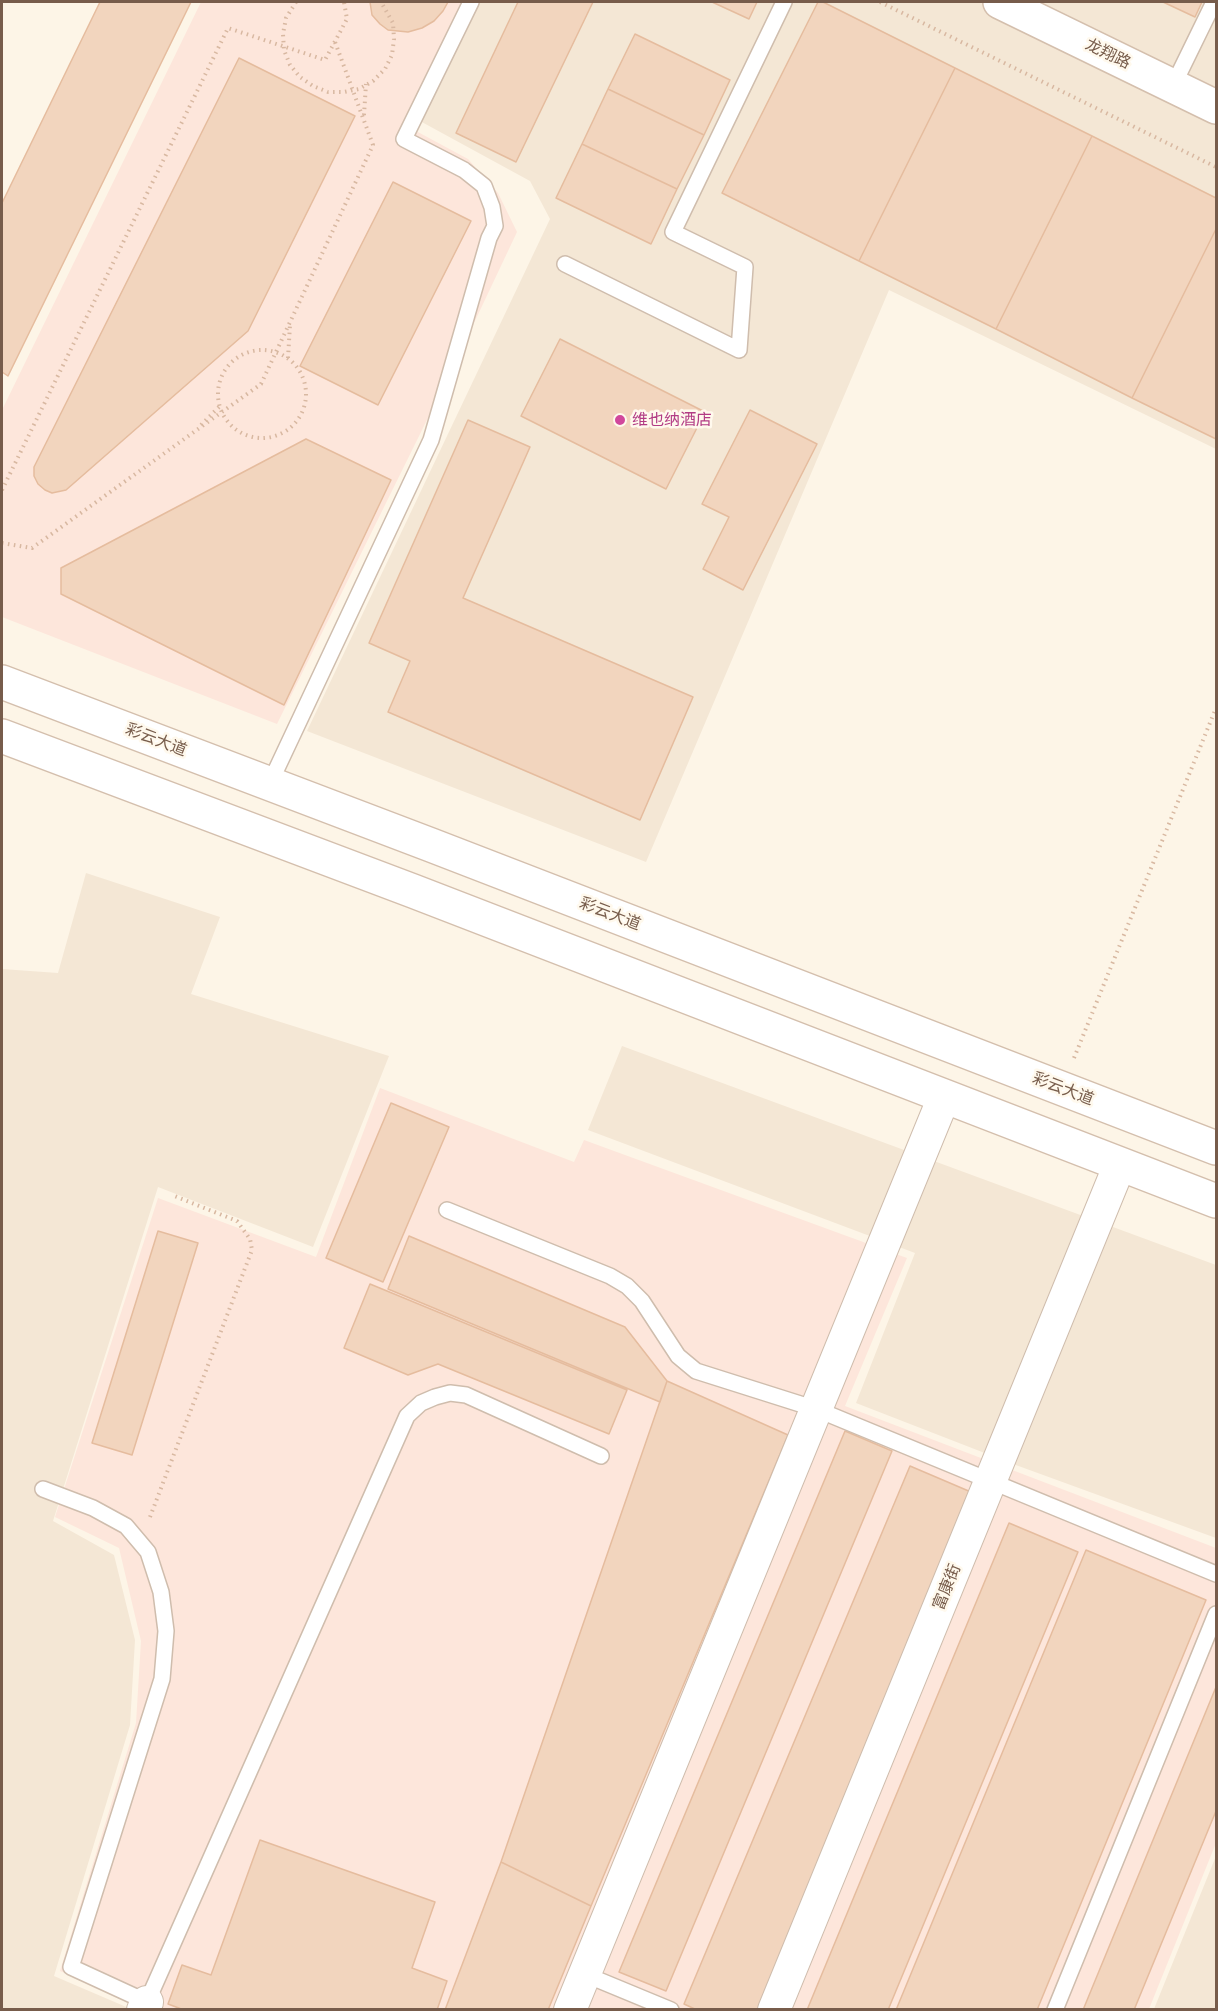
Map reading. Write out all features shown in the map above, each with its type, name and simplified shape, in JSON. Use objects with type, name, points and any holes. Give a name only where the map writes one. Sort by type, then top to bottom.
[{"type":"main road","name":"龙翔路","points":[[1000,2],[1216,107]]},
{"type":"main road","name":"彩云大道","points":[[2,682],[1216,1148]]},
{"type":"main road","points":[[2,736],[413,891],[1216,1202]]},
{"type":"street","points":[[570,2010],[944,1097]]},
{"type":"street","name":"富康街","points":[[774,2010],[1120,1164]]},
{"type":"lane","points":[[270,783],[431,440],[489,238],[495,226],[492,207],[484,186],[464,170],[404,139],[471,2]]},
{"type":"lane","points":[[565,264],[739,350],[745,267],[673,231],[784,2]]},
{"type":"lane","points":[[1173,86],[1214,2]]},
{"type":"lane","points":[[447,1210],[610,1276],[627,1286],[642,1301],[678,1356],[696,1371],[816,1409],[1216,1574]]},
{"type":"lane","points":[[43,1489],[93,1508],[126,1526],[148,1552],[161,1592],[166,1631],[162,1679],[71,1967],[145,2006],[407,1416],[421,1402],[435,1396],[450,1393],[466,1395],[601,1456]]},
{"type":"lane","points":[[1055,2010],[1216,1614]]},
{"type":"lane","points":[[584,1974],[671,2010]]},
{"type":"path","points":[[296,2],[286,18],[283,34],[284,50],[290,65],[300,77],[328,92],[359,89],[373,81],[384,69],[392,55],[394,39],[393,23],[381,2]]},
{"type":"path","points":[[2,490],[228,28],[325,60],[346,19],[344,2]]},
{"type":"path","points":[[880,2],[1216,166]]},
{"type":"path","points":[[2,543],[32,548],[261,384],[373,146],[334,42]]},
{"type":"path","points":[[363,119],[366,84]]},
{"type":"path","points":[[288,358],[290,322]]},
{"type":"path","points":[[255,350],[282,353],[302,373],[307,400],[302,414],[294,425],[283,433],[270,438],[256,438],[242,434],[231,426],[222,414],[220,406],[218,387],[222,374],[230,362],[241,354],[255,350]]},
{"type":"path","points":[[194,432],[220,406]]},
{"type":"path","points":[[1062,1088],[1216,708]]},
{"type":"path","points":[[140,1543],[252,1250],[250,1239],[237,1221],[172,1195]]},
{"type":"shaded area","points":[[201,2],[463,2],[403,124],[468,159],[498,193],[517,232],[277,724],[2,617],[2,410]]},
{"type":"shaded area","points":[[476,2],[1216,2],[1216,449],[889,290],[646,862],[307,731],[550,219],[530,181],[420,121]]},
{"type":"shaded area","points":[[86,873],[220,917],[191,994],[389,1056],[313,1247],[158,1187],[53,1521],[114,1555],[135,1640],[130,1725],[54,1976],[131,2009],[2,2009],[2,969],[58,973]]},
{"type":"shaded area","points":[[622,1046],[1216,1265],[1216,1538],[1013,1464],[856,1403],[915,1253],[588,1130]]},
{"type":"shaded area","points":[[380,1088],[574,1162],[584,1140],[907,1258],[845,1406],[1216,1548],[1216,1843],[1149,2009],[146,2009],[60,1971],[136,1723],[141,1641],[119,1548],[55,1517],[158,1198],[316,1257]]},
{"type":"shaded area","points":[[1216,1856],[1216,2009],[1154,2009]]},
{"type":"building","points":[[100,2],[191,2],[8,376],[2,372],[2,203]]},
{"type":"building","points":[[370,2],[448,2],[434,21],[408,32],[388,30],[380,24],[372,15]]},
{"type":"building","points":[[518,2],[593,2],[516,162],[456,133]]},
{"type":"building","points":[[712,2],[757,2],[749,19]]},
{"type":"building","points":[[818,2],[823,2],[955,68],[859,261],[722,193]]},
{"type":"building","points":[[1163,2],[1202,2],[1195,17]]},
{"type":"building","points":[[635,34],[730,80],[704,135],[608,89]]},
{"type":"building","points":[[239,58],[355,116],[248,331],[66,490],[52,493],[45,490],[34,476],[34,467]]},
{"type":"building","points":[[955,68],[1092,136],[996,329],[859,261]]},
{"type":"building","points":[[608,89],[704,135],[677,189],[582,144]]},
{"type":"building","points":[[1092,136],[1216,198],[1216,229],[1132,398],[996,329]]},
{"type":"building","points":[[582,144],[677,189],[651,244],[556,198]]},
{"type":"building","points":[[393,182],[471,221],[378,405],[300,366]]},
{"type":"building","points":[[1216,229],[1216,439],[1132,398]]},
{"type":"building","points":[[560,339],[705,412],[666,489],[521,416]]},
{"type":"building","points":[[750,410],[817,444],[743,590],[703,569],[729,517],[702,504]]},
{"type":"building","points":[[468,420],[530,447],[463,598],[693,697],[640,820],[388,712],[410,661],[369,643]]},
{"type":"building","points":[[306,439],[391,480],[284,705],[61,594],[61,568]]},
{"type":"building","points":[[391,1103],[449,1127],[383,1282],[326,1258]]},
{"type":"building","points":[[158,1231],[198,1243],[132,1455],[92,1443]]},
{"type":"building","points":[[409,1236],[625,1327],[667,1381],[660,1402],[388,1289]]},
{"type":"building","points":[[370,1284],[627,1390],[609,1434],[438,1364],[408,1375],[344,1348]]},
{"type":"building","points":[[667,1381],[788,1435],[591,1906],[501,1862]]},
{"type":"building","points":[[845,1431],[892,1451],[666,1991],[619,1972]]},
{"type":"building","points":[[910,1466],[978,1495],[762,2010],[697,2010],[684,2004]]},
{"type":"building","points":[[1009,1523],[1078,1552],[888,2010],[807,2010]]},
{"type":"building","points":[[1086,1550],[1206,1600],[1037,2010],[896,2010]]},
{"type":"building","points":[[1216,1687],[1216,1811],[1134,2010],[1083,2010]]},
{"type":"building","points":[[260,1840],[435,1902],[412,1968],[447,1981],[437,2010],[184,2010],[168,2004],[182,1965],[211,1975]]},
{"type":"building","points":[[501,1862],[591,1906],[548,2010],[445,2010]]},
{"type":"place","name":"维也纳酒店","points":[[620,420]]}]
